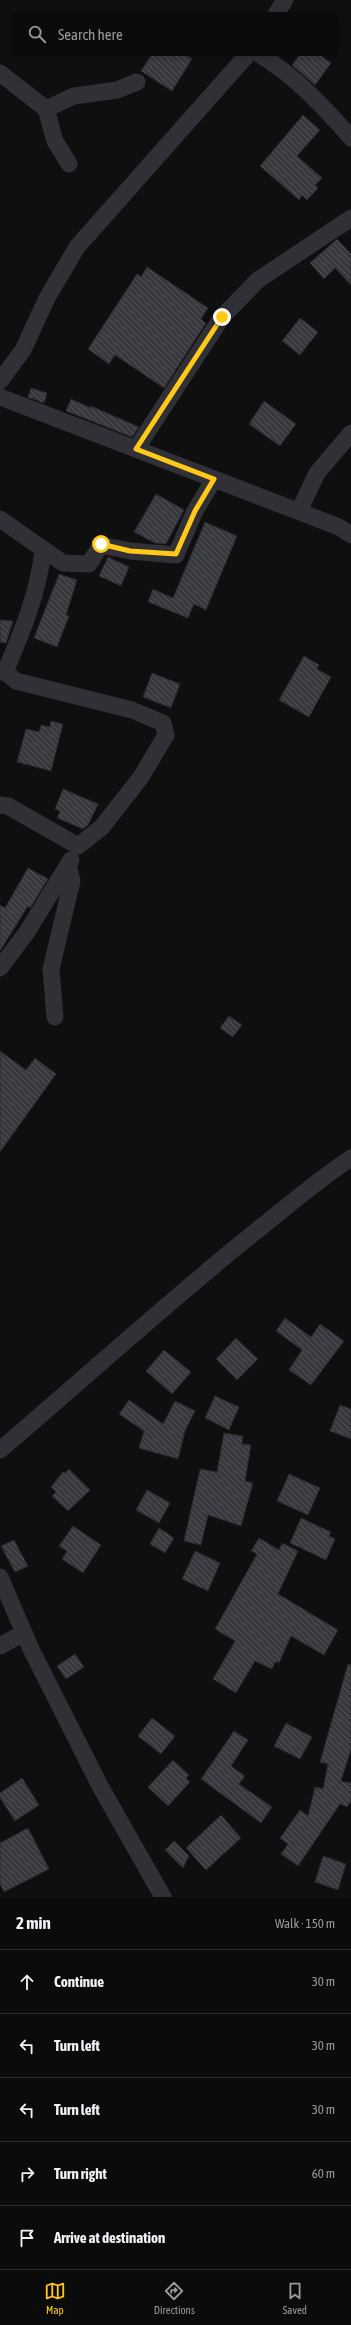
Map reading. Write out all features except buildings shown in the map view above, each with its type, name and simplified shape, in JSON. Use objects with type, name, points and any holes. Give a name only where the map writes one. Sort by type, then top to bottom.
[{"type":"street","points":[[277,12],[285,0]]},
{"type":"street","points":[[0,381],[23,350],[47,298],[77,247],[246,56]]},
{"type":"street","points":[[262,56],[277,65],[322,106],[351,138]]},
{"type":"street","points":[[0,72],[46,109],[55,141],[69,164]]},
{"type":"street","points":[[46,109],[74,96],[117,90],[137,82]]},
{"type":"street","points":[[136,449],[222,317],[258,280],[351,218]]},
{"type":"street","points":[[0,397],[339,527],[351,535]]},
{"type":"street","points":[[299,512],[317,473],[351,433]]},
{"type":"street","points":[[0,519],[43,551],[63,563],[89,564],[101,544],[130,551],[176,554],[195,511],[214,479]]},
{"type":"street","points":[[0,968],[27,932],[78,846],[102,827],[141,777],[166,735],[163,723],[132,710],[16,681],[3,672],[29,614],[41,573],[43,551]]},
{"type":"street","points":[[0,805],[8,806],[78,846]]},
{"type":"street","points":[[56,1018],[51,969],[72,881],[68,865]]},
{"type":"street","points":[[0,1450],[72,1390],[190,1283],[325,1176],[351,1158]]},
{"type":"street","points":[[0,1577],[24,1634],[100,1786],[163,1897]]},
{"type":"street","points":[[0,1646],[24,1634]]},
{"type":"route","points":[[101,544],[130,551],[176,554],[195,511],[214,479],[136,449],[150,431],[166,401],[222,317]]}]
